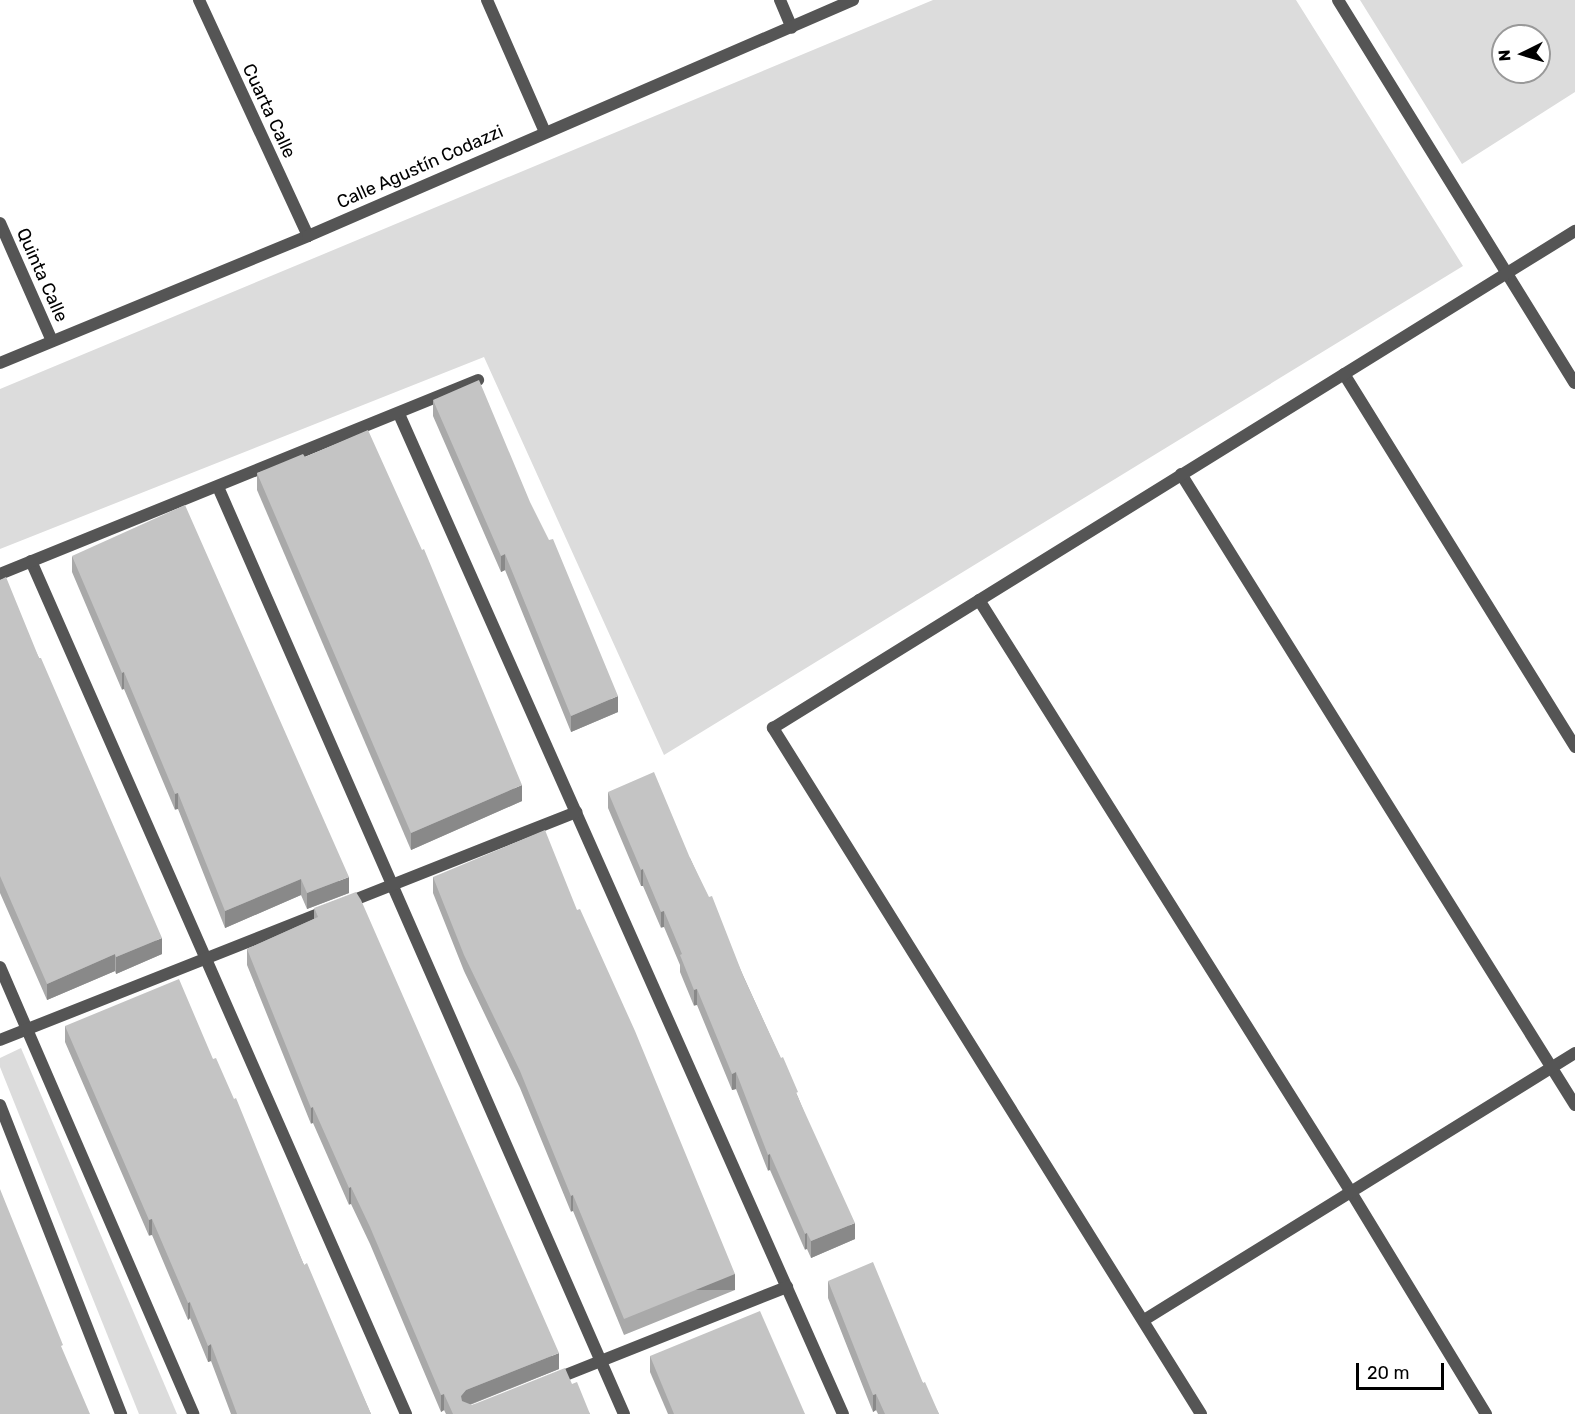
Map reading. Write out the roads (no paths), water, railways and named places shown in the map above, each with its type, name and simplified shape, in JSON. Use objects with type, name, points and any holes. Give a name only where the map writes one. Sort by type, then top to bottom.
[{"type":"street","name":"Cuarta Calle","points":[[199,0],[308,236]]},
{"type":"street","points":[[487,0],[545,132]]},
{"type":"street","points":[[780,0],[792,28]]},
{"type":"street","name":"Calle Agustín Codazzi","points":[[0,363],[308,236],[853,0]]},
{"type":"street","points":[[1338,0],[1575,383]]},
{"type":"street","name":"Quinta Calle","points":[[0,223],[52,341]]},
{"type":"street","points":[[1201,1414],[773,728],[1575,231]]},
{"type":"street","points":[[1344,374],[1575,747]]},
{"type":"street","points":[[0,574],[478,380]]},
{"type":"street","points":[[399,414],[843,1414]]},
{"type":"street","points":[[1181,474],[1575,1105]]},
{"type":"street","points":[[218,487],[624,1414]]},
{"type":"street","points":[[31,561],[406,1414]]},
{"type":"street","points":[[979,600],[1351,1192],[1486,1414]]},
{"type":"street","points":[[0,1040],[576,812]]},
{"type":"street","points":[[0,967],[193,1414]]},
{"type":"street","points":[[1144,1320],[1575,1053]]},
{"type":"street","points":[[0,1105],[122,1414]]},
{"type":"street","points":[[546,1383],[787,1287]]}]
